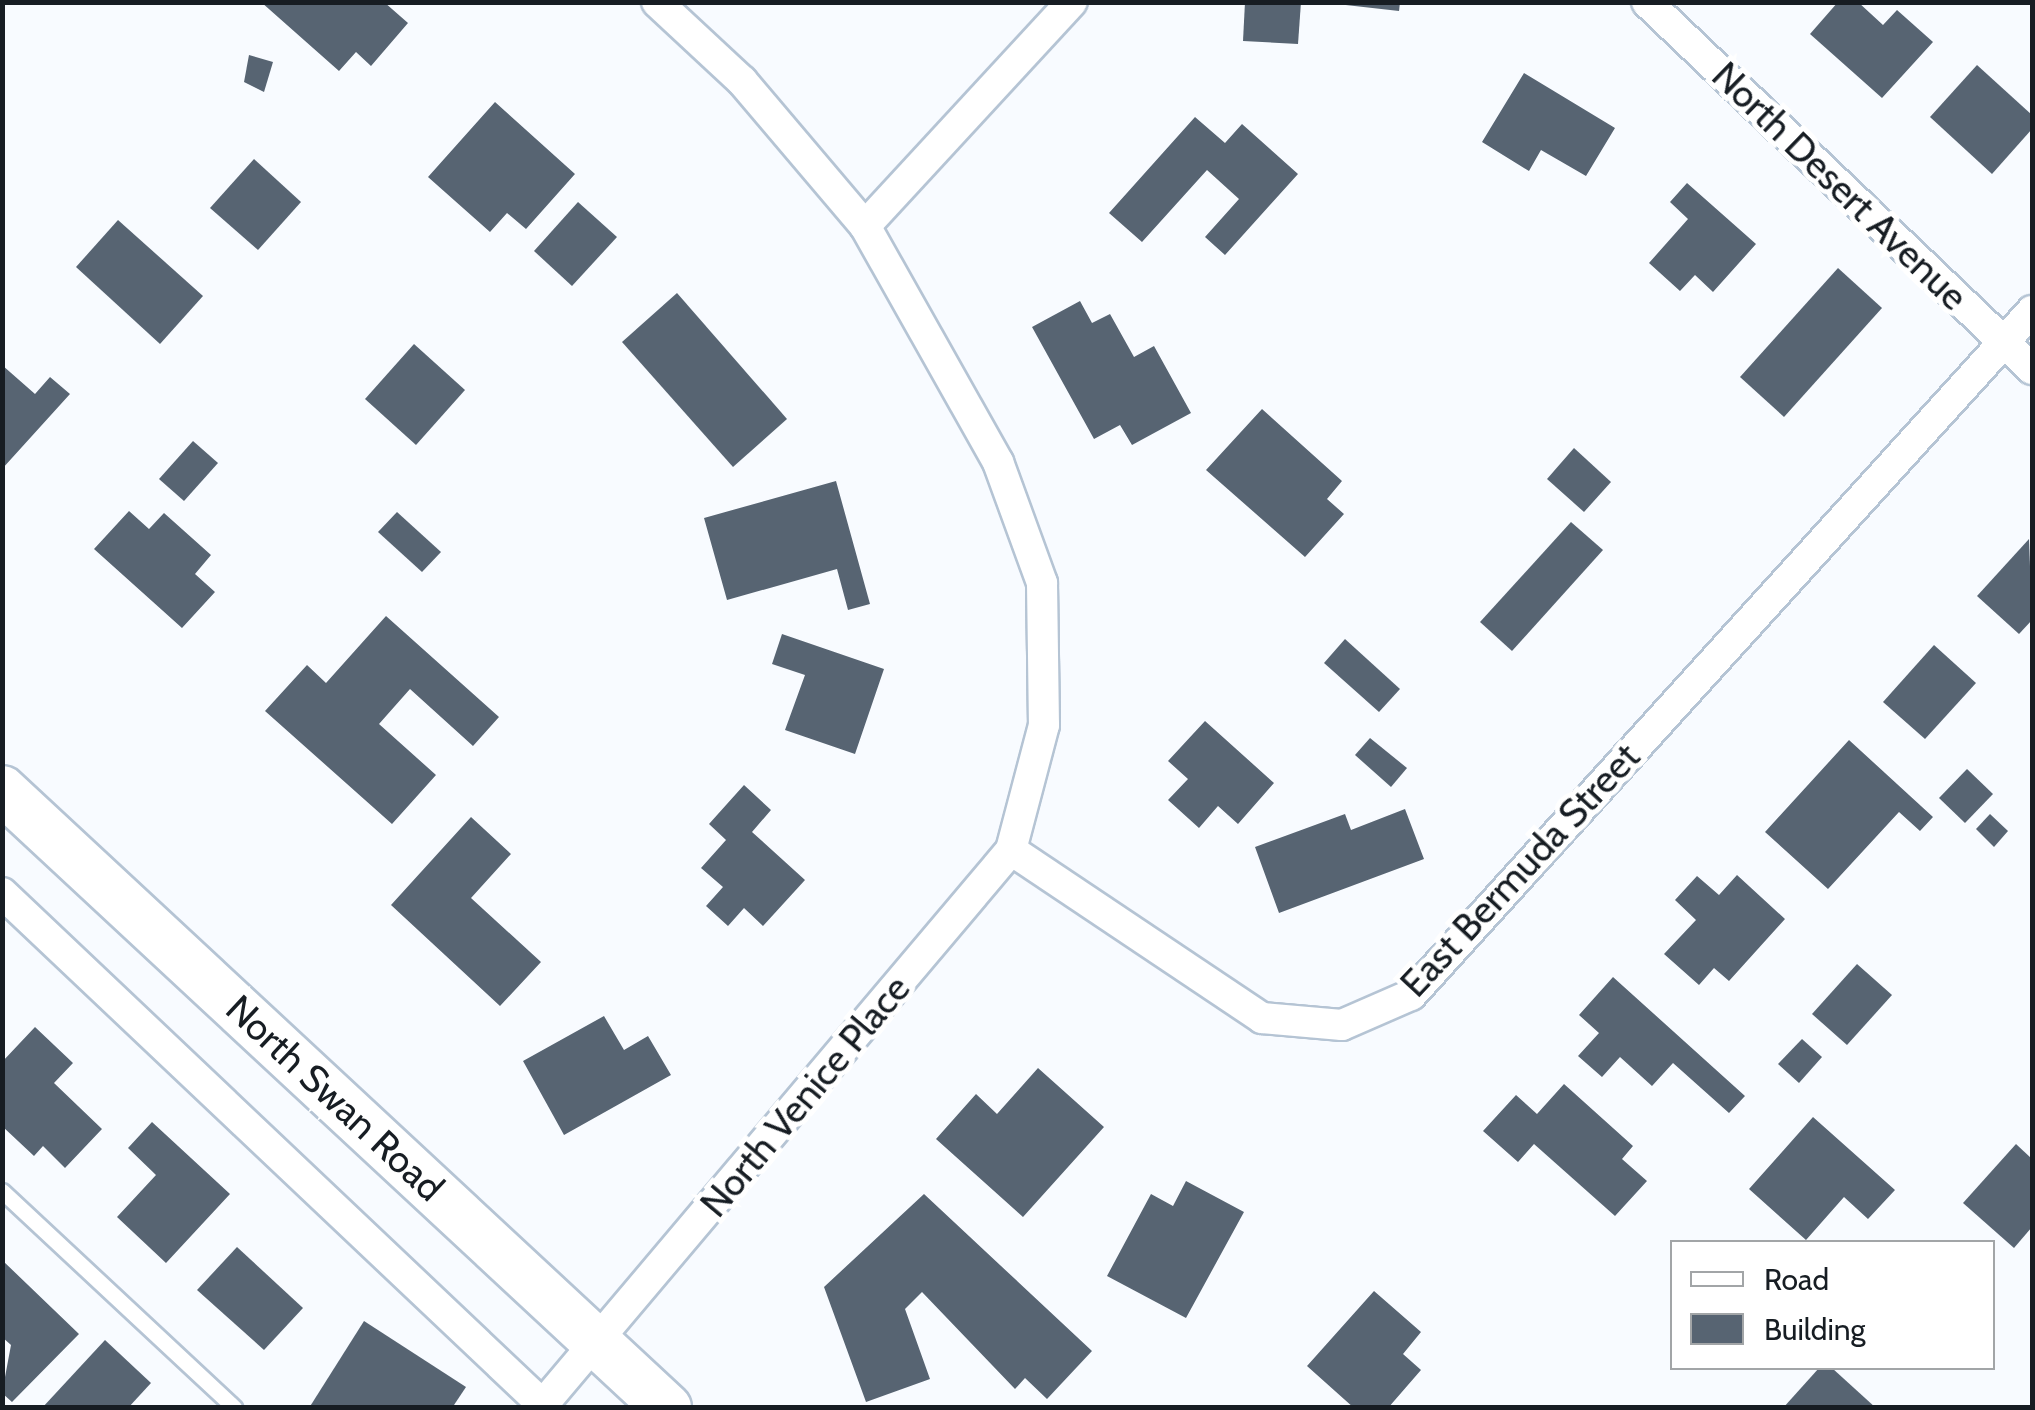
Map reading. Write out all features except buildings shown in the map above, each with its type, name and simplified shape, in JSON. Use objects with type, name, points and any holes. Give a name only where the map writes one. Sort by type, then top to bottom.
[{"type":"main road","name":"North Swan Road","points":[[2,790],[667,1408]]},
{"type":"street","points":[[657,2],[742,81],[866,226],[998,462],[1042,584],[1044,725],[1011,850]]},
{"type":"street","points":[[866,226],[1072,2]]},
{"type":"street","name":"North Desert Avenue","points":[[1646,2],[2032,369]]},
{"type":"street","name":"East Bermuda Street","points":[[1011,850],[1262,1018],[1342,1026],[1412,995],[2032,312]]},
{"type":"street","name":"North Venice Place","points":[[599,1342],[1011,850]]},
{"type":"street","name":"North Swan Road","points":[[2,893],[543,1406]]},
{"type":"street","points":[[543,1406],[599,1342]]},
{"type":"lane","points":[[2,1191],[236,1408]]}]
